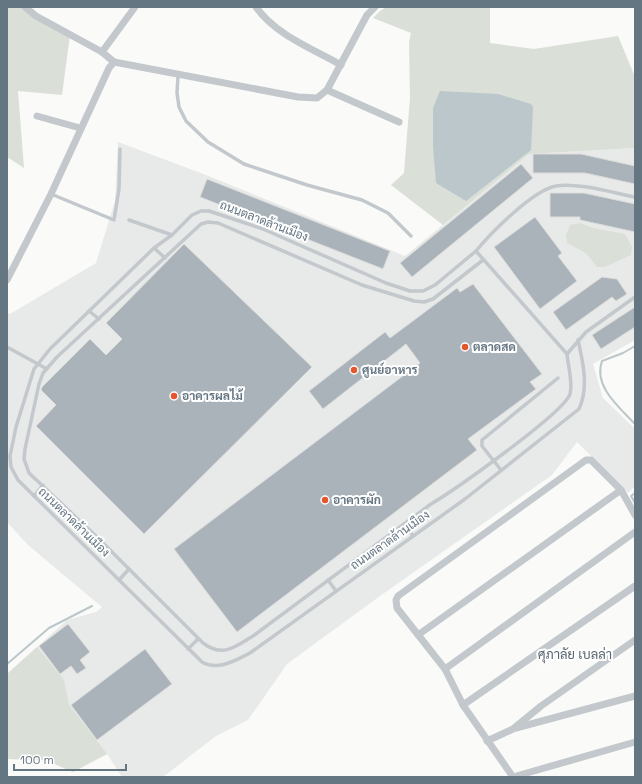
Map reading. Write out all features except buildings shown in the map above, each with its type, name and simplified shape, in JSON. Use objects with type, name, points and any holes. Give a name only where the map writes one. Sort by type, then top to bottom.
[{"type":"street","points":[[26,7],[43,20],[102,52],[114,62],[178,76],[298,97],[317,98],[327,90],[367,15],[375,7]]},
{"type":"street","points":[[102,52],[135,7]]},
{"type":"street","points":[[256,7],[265,20],[280,31],[341,65]]},
{"type":"street","points":[[7,280],[51,194],[80,128],[109,68],[114,62]]},
{"type":"street","points":[[327,90],[399,122]]},
{"type":"street","points":[[37,116],[80,128]]},
{"type":"street","points":[[635,515],[621,490],[598,465],[591,460],[586,460],[534,496],[398,596],[396,600],[397,608],[445,670],[463,705],[513,777],[635,742]]},
{"type":"street","points":[[418,635],[621,490]]},
{"type":"street","points":[[445,670],[635,532]]},
{"type":"street","points":[[463,705],[635,586]]},
{"type":"street","points":[[513,729],[541,706],[635,640]]},
{"type":"street","points":[[487,741],[513,729],[635,696]]},
{"type":"lane","points":[[178,76],[177,92],[179,107],[186,121],[208,142],[244,164],[307,185],[362,200],[388,213],[411,236]]},
{"type":"lane","points":[[51,194],[114,220],[118,188],[120,149]]},
{"type":"lane","name":"ถนนตลาดล้านเมือง","points":[[578,340],[582,359],[584,386],[583,401],[579,409],[465,499],[250,653],[229,663],[208,665],[202,662],[18,480],[11,467],[10,456],[29,383],[34,370],[39,363],[50,349],[154,248],[172,235],[192,215],[201,211],[216,212],[263,230],[386,283],[410,291],[423,291],[435,285],[476,252],[494,230],[544,189],[557,186],[575,186],[635,197]]},
{"type":"lane","points":[[129,220],[172,235]]},
{"type":"lane","name":"ถนนตลาดล้านเมือง","points":[[483,260],[433,299],[424,302],[414,301],[362,285],[218,224],[208,222],[202,224],[47,369],[39,384],[24,449],[24,459],[30,473],[129,569],[198,639],[211,649],[221,651],[231,648],[253,636],[404,524],[493,461],[563,405],[568,396],[570,382],[567,354]]},
{"type":"lane","points":[[154,248],[165,258]]},
{"type":"lane","points":[[476,252],[567,354],[586,332],[635,297]]},
{"type":"lane","points":[[89,311],[99,319]]},
{"type":"lane","points":[[7,347],[39,363],[47,369]]},
{"type":"lane","points":[[501,470],[482,446],[482,440],[558,378]]},
{"type":"lane","points":[[34,496],[42,485]]},
{"type":"lane","points":[[404,524],[413,536]]},
{"type":"lane","points":[[119,580],[129,569]]},
{"type":"lane","points":[[328,580],[336,590]]},
{"type":"lane","points":[[188,649],[198,639]]},
{"type":"shaded area","points":[[7,7],[25,7],[70,35],[62,95],[18,91],[24,168],[7,157]]},
{"type":"shaded area","points":[[387,7],[490,7],[490,43],[534,49],[618,36],[635,77],[635,148],[529,154],[443,225],[391,185],[404,173],[410,98],[409,42],[411,33],[373,18]]},
{"type":"shaded area","points":[[440,91],[498,94],[531,104],[533,107],[531,150],[466,201],[436,183],[433,147],[433,108]]},
{"type":"shaded area","points":[[118,142],[206,175],[405,256],[529,154],[635,148],[635,340],[593,364],[603,398],[635,429],[635,486],[628,493],[577,442],[552,475],[380,596],[287,664],[248,720],[216,736],[163,777],[122,777],[107,754],[73,772],[45,760],[7,759],[7,674],[67,620],[96,612],[102,607],[28,545],[7,522],[7,312],[10,314],[96,263],[115,201]]},
{"type":"shaded area","points":[[580,223],[593,228],[625,234],[632,247],[631,255],[605,267],[597,267],[586,253],[567,243],[566,235],[570,225]]},
{"type":"shaded area","points":[[37,647],[64,680],[69,705],[107,754],[73,772],[45,760],[7,759],[7,674]]},
{"type":"waterway","points":[[635,346],[623,353],[602,361],[600,370],[601,379],[609,396],[635,424]]},
{"type":"waterway","points":[[635,493],[631,496],[635,503]]},
{"type":"waterway","points":[[7,664],[49,628],[92,606]]},
{"type":"place","name":"ตลาดสด","points":[[465,347]]},
{"type":"place","name":"ศูนย์อาหาร","points":[[354,370]]},
{"type":"place","name":"อาคารผลไม้","points":[[174,396]]},
{"type":"place","name":"อาคารผัก","points":[[325,500]]},
{"type":"district","name":"ศุภาลัย เบลล่า","points":[[575,654]]}]
